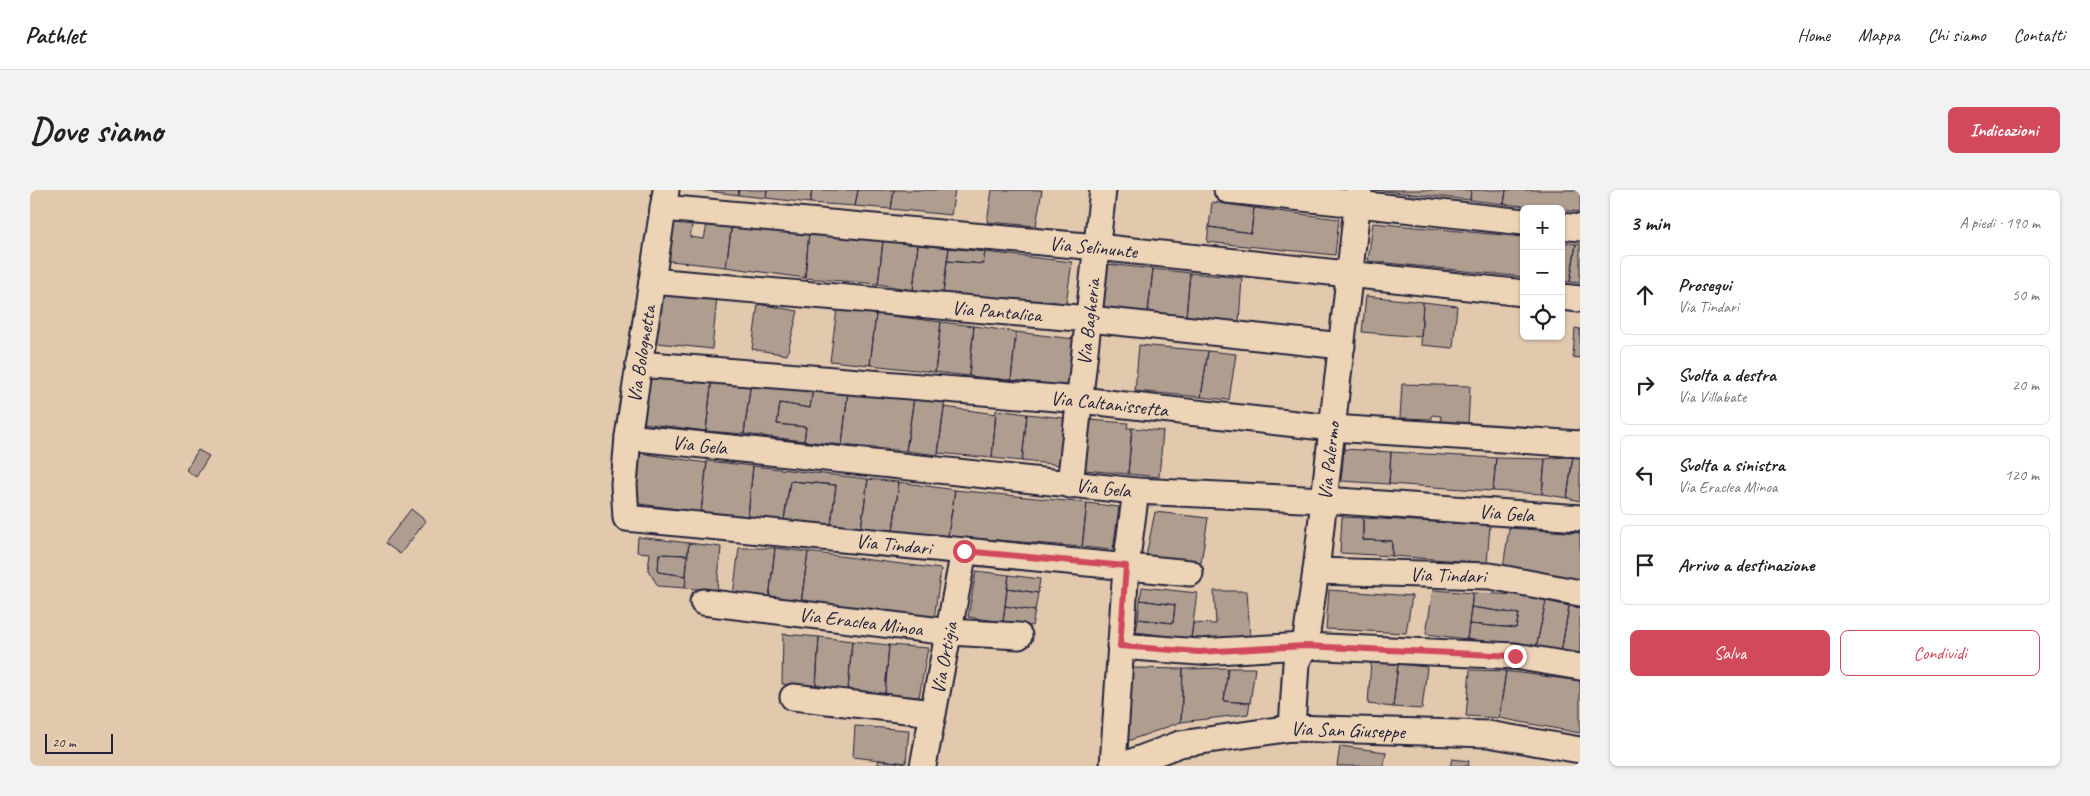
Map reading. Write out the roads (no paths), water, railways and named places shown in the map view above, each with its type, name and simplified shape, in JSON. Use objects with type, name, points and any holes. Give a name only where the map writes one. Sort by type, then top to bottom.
[{"type":"street","name":"Via Bagheria","points":[[1070,485],[1103,190]]},
{"type":"street","points":[[1227,190],[1358,197],[1520,221]]},
{"type":"street","name":"Via Palermo","points":[[1292,728],[1296,663],[1305,646],[1316,571],[1358,197]]},
{"type":"street","name":"Via Selinunte","points":[[664,199],[1520,293]]},
{"type":"street","name":"Via Bolognetta","points":[[626,518],[624,484],[628,437],[664,199]]},
{"type":"street","points":[[1565,226],[1580,228]]},
{"type":"street","name":"Via Pantalica","points":[[652,281],[1089,319],[1342,346]]},
{"type":"street","points":[[1565,298],[1580,300]]},
{"type":"street","name":"Via Caltanissetta","points":[[639,364],[1080,400],[1332,428],[1580,444]]},
{"type":"street","name":"Via Gela","points":[[628,437],[1136,491],[1324,500],[1580,518]]},
{"type":"street","points":[[1113,766],[1126,566],[1136,491]]},
{"type":"street","name":"Via Tindari","points":[[626,518],[1190,573]]},
{"type":"street","name":"Via Ortigia","points":[[923,766],[964,551]]},
{"type":"street","name":"Via Tindari","points":[[1316,571],[1490,576],[1580,593]]},
{"type":"street","name":"Via Eraclea Minoa","points":[[702,602],[949,632],[1019,636]]},
{"type":"street","points":[[1120,646],[1199,652],[1305,646],[1515,656],[1580,667]]},
{"type":"street","points":[[793,698],[933,713]]},
{"type":"street","name":"Via San Giuseppe","points":[[1121,766],[1180,744],[1292,728],[1488,734],[1580,750]]}]
